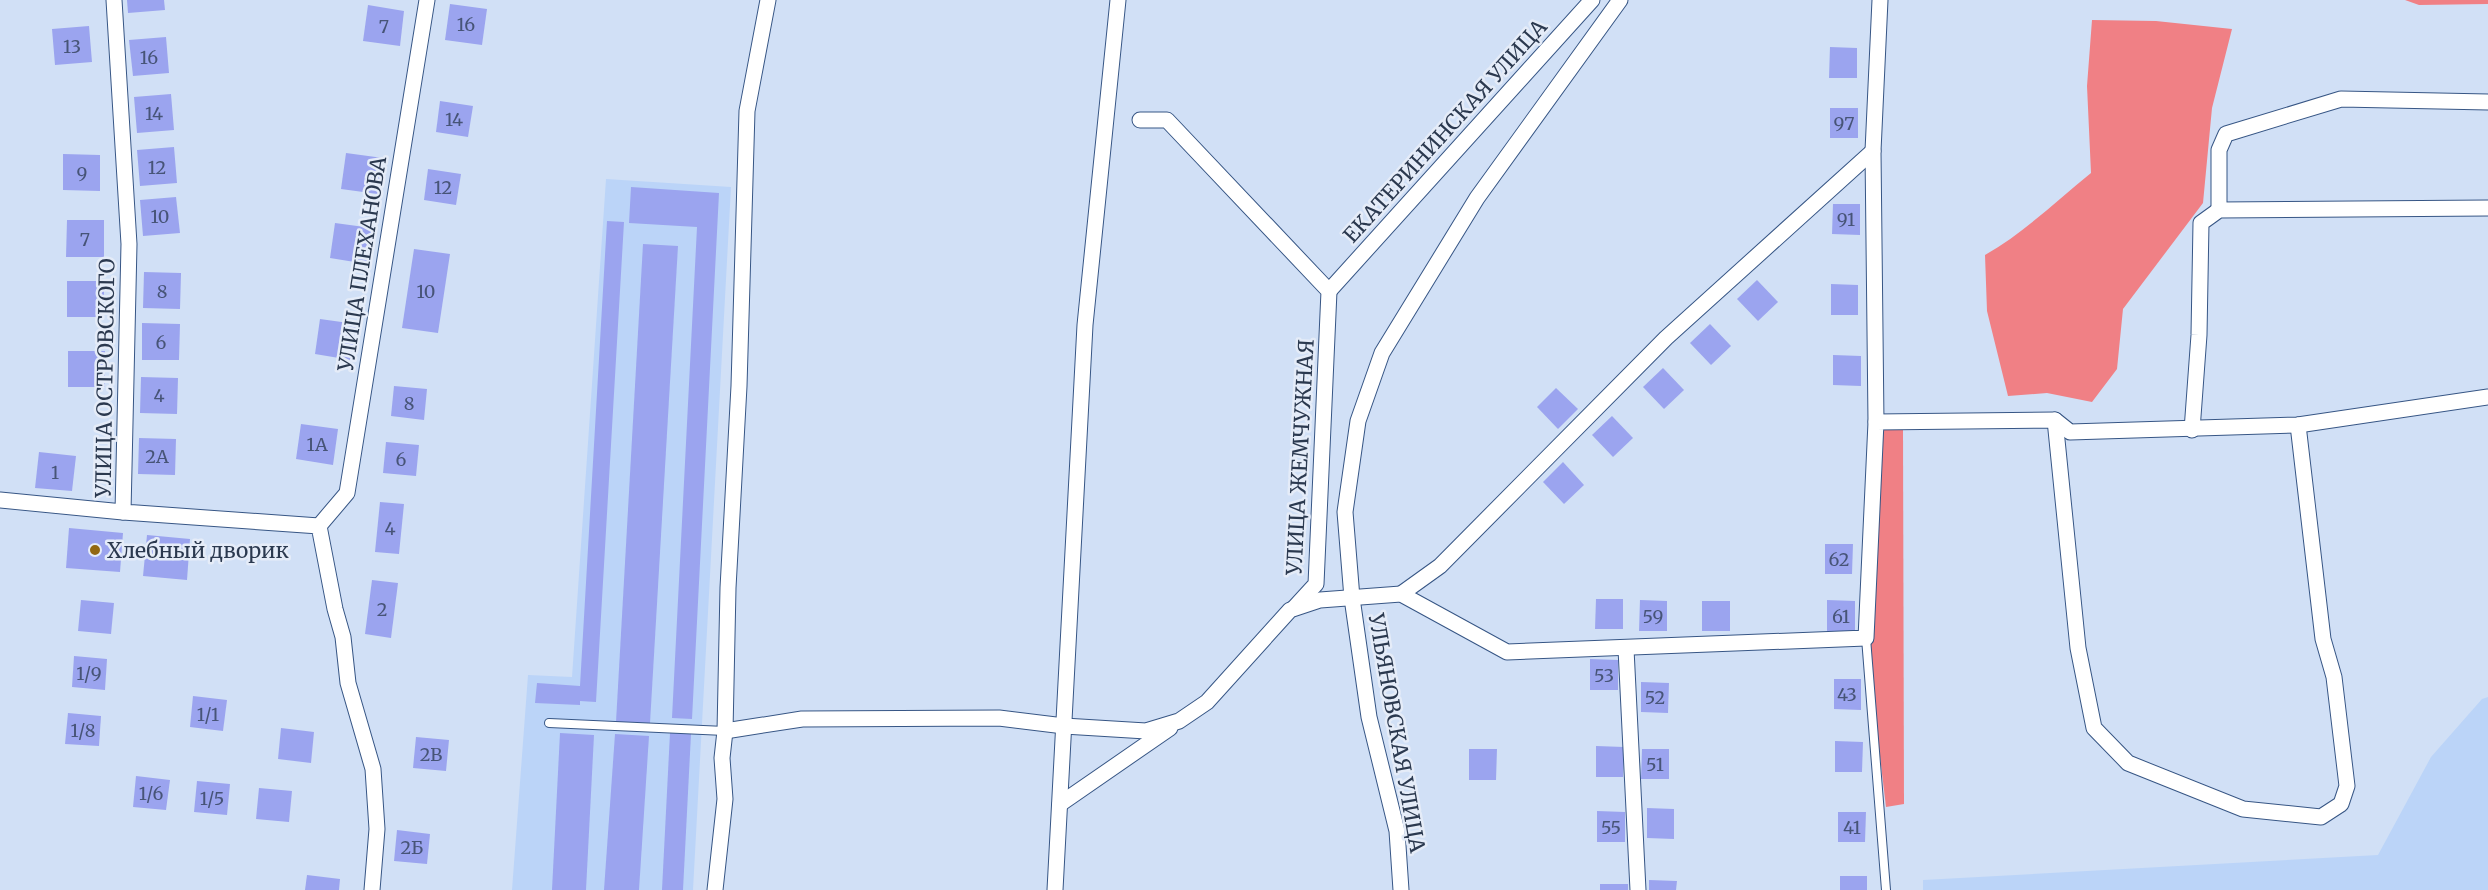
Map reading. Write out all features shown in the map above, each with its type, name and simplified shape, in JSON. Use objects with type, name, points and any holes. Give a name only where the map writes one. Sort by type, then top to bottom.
[{"type":"street","name":"УЛИЦА ОСТРОВСКОГО","points":[[114,0],[129,244],[123,512],[319,526]]},
{"type":"street","name":"УЛИЦА ПЛЕХАНОВА","points":[[319,526],[347,493],[427,0]]},
{"type":"street","points":[[715,890],[725,799],[722,758],[739,386],[747,111],[768,0]]},
{"type":"street","points":[[1055,890],[1085,325],[1118,0]]},
{"type":"street","name":"ЕКАТЕРИНИНСКАЯ УЛИЦА","points":[[1329,291],[1592,0]]},
{"type":"street","name":"УЛЬЯНОВСКАЯ УЛИЦА","points":[[1401,890],[1396,831],[1369,717],[1352,598],[1345,512],[1358,421],[1382,353],[1477,198],[1620,0]]},
{"type":"street","points":[[1401,594],[1508,652],[1866,638],[1876,422],[1873,151],[1880,0]]},
{"type":"street","points":[[2219,210],[2219,150],[2226,134],[2341,99],[2488,102]]},
{"type":"street","points":[[1140,120],[1167,120],[1329,291]]},
{"type":"street","points":[[725,731],[802,719],[999,718],[1064,726],[1146,731],[1179,721],[1207,702],[1290,610],[1320,600],[1401,594],[1440,566],[1666,338],[1873,151]]},
{"type":"street","points":[[2192,430],[2199,335],[2201,223],[2219,210],[2488,208]]},
{"type":"street","name":"УЛИЦА ЖЕМЧУЖНАЯ","points":[[1060,804],[1207,702],[1316,584],[1329,291]]},
{"type":"street","points":[[1876,422],[2055,420],[2070,432],[2192,430],[2298,425],[2488,397]]},
{"type":"street","points":[[2055,420],[2078,648],[2094,728],[2128,763],[2243,809],[2321,817],[2341,804],[2347,786],[2334,677],[2324,639],[2298,425]]},
{"type":"street","points":[[0,500],[123,512]]},
{"type":"street","points":[[319,526],[343,638],[348,683],[373,769],[377,829],[372,890]]},
{"type":"street","points":[[1626,649],[1638,890]]},
{"type":"lane","points":[[1866,638],[1886,890]]},
{"type":"lane","points":[[549,723],[725,731]]},
{"type":"shaded area","points":[[2405,0],[2488,0],[2488,4],[2419,5]]},
{"type":"shaded area","points":[[2092,20],[2156,21],[2232,29],[2212,108],[2203,203],[2123,309],[2117,369],[2092,402],[2047,393],[2008,396],[1987,311],[1985,255],[2026,227],[2091,173],[2087,86]]},
{"type":"shaded area","points":[[606,179],[731,187],[693,890],[512,890],[528,675],[572,677]]},
{"type":"shaded area","points":[[1903,428],[1904,804],[1886,807],[1866,638],[1881,429]]},
{"type":"shaded area","points":[[2488,697],[2488,890],[1923,890],[1923,880],[2378,855],[2431,757],[2482,699]]},
{"type":"building","points":[[127,0],[164,0],[165,10],[128,13]]},
{"type":"building","points":[[450,4],[487,9],[482,45],[445,40]]},
{"type":"building","points":[[368,5],[404,11],[400,46],[363,41]]},
{"type":"building","points":[[89,26],[92,62],[55,65],[52,29]]},
{"type":"building","points":[[166,37],[169,73],[133,76],[129,40]]},
{"type":"building","points":[[1830,47],[1857,48],[1857,78],[1829,78]]},
{"type":"building","points":[[171,94],[174,130],[137,133],[134,97]]},
{"type":"building","points":[[440,101],[473,106],[468,137],[436,132]]},
{"type":"building","points":[[1830,108],[1858,108],[1858,138],[1830,138]]},
{"type":"building","points":[[174,147],[177,183],[140,186],[137,150]]},
{"type":"building","points":[[346,153],[383,158],[378,194],[341,189]]},
{"type":"building","points":[[63,154],[100,155],[100,191],[63,190]]},
{"type":"building","points":[[428,169],[461,174],[456,205],[424,200]]},
{"type":"building","points":[[631,187],[719,193],[692,719],[672,718],[697,227],[629,223]]},
{"type":"building","points":[[176,197],[180,233],[143,236],[140,200]]},
{"type":"building","points":[[1833,204],[1860,204],[1860,235],[1832,234]]},
{"type":"building","points":[[67,220],[104,220],[104,257],[66,257]]},
{"type":"building","points":[[607,221],[624,222],[596,702],[580,701],[580,705],[535,703],[537,683],[580,686]]},
{"type":"building","points":[[335,223],[372,228],[367,264],[330,258]]},
{"type":"building","points":[[643,244],[678,246],[650,723],[616,722]]},
{"type":"building","points":[[414,249],[450,254],[438,333],[402,328]]},
{"type":"building","points":[[144,272],[181,273],[180,309],[143,308]]},
{"type":"building","points":[[1757,280],[1778,302],[1758,321],[1737,299]]},
{"type":"building","points":[[67,281],[104,281],[104,317],[67,317]]},
{"type":"building","points":[[1831,284],[1858,285],[1858,315],[1831,315]]},
{"type":"building","points":[[320,319],[356,324],[351,360],[315,354]]},
{"type":"building","points":[[142,323],[180,324],[179,360],[142,360]]},
{"type":"building","points":[[1710,324],[1731,346],[1711,365],[1690,343]]},
{"type":"building","points":[[68,351],[105,351],[105,387],[68,387]]},
{"type":"building","points":[[1833,355],[1861,356],[1861,386],[1833,385]]},
{"type":"building","points":[[1663,368],[1684,390],[1664,409],[1643,387]]},
{"type":"building","points":[[141,377],[178,378],[177,414],[140,413]]},
{"type":"building","points":[[394,386],[427,389],[424,420],[391,416]]},
{"type":"building","points":[[1556,388],[1578,409],[1558,429],[1537,407]]},
{"type":"building","points":[[1612,416],[1633,438],[1613,457],[1592,435]]},
{"type":"building","points":[[301,424],[338,429],[333,465],[296,459]]},
{"type":"building","points":[[139,438],[176,439],[175,475],[138,474]]},
{"type":"building","points":[[386,442],[419,445],[416,476],[383,473]]},
{"type":"building","points":[[39,452],[76,456],[72,491],[35,488]]},
{"type":"building","points":[[1563,462],[1584,485],[1564,504],[1543,482]]},
{"type":"building","points":[[380,502],[404,504],[399,554],[375,552]]},
{"type":"building","name":"Хлебный дворик","points":[[69,528],[123,533],[120,572],[66,568]]},
{"type":"building","points":[[147,535],[190,539],[187,580],[143,576]]},
{"type":"building","points":[[1825,544],[1853,544],[1852,574],[1825,574]]},
{"type":"building","points":[[372,580],[398,583],[391,638],[365,634]]},
{"type":"building","points":[[1596,599],[1623,599],[1623,629],[1595,629]]},
{"type":"building","points":[[81,600],[114,603],[111,634],[78,631]]},
{"type":"building","points":[[1640,600],[1667,601],[1667,631],[1639,631]]},
{"type":"building","points":[[1827,600],[1855,601],[1855,631],[1827,631]]},
{"type":"building","points":[[1702,601],[1730,601],[1730,631],[1702,631]]},
{"type":"building","points":[[74,656],[107,659],[105,690],[72,687]]},
{"type":"building","points":[[1590,659],[1618,660],[1618,690],[1590,690]]},
{"type":"building","points":[[1834,679],[1861,679],[1861,710],[1834,709]]},
{"type":"building","points":[[1641,682],[1669,683],[1668,713],[1641,712]]},
{"type":"building","points":[[193,696],[227,700],[223,731],[190,727]]},
{"type":"building","points":[[68,713],[101,716],[99,746],[65,744]]},
{"type":"building","points":[[281,728],[314,732],[311,763],[278,759]]},
{"type":"building","points":[[560,733],[594,735],[586,890],[552,890]]},
{"type":"building","points":[[670,733],[691,734],[683,890],[662,890]]},
{"type":"building","points":[[615,734],[649,736],[639,890],[604,890]]},
{"type":"building","points":[[416,737],[449,740],[446,771],[413,768]]},
{"type":"building","points":[[1835,741],[1863,742],[1862,772],[1835,772]]},
{"type":"building","points":[[1596,746],[1624,747],[1623,777],[1596,777]]},
{"type":"building","points":[[1469,749],[1497,749],[1496,780],[1469,780]]},
{"type":"building","points":[[1642,749],[1669,749],[1669,779],[1641,779]]},
{"type":"building","points":[[136,776],[170,780],[166,810],[133,807]]},
{"type":"building","points":[[197,781],[230,784],[227,815],[194,812]]},
{"type":"building","points":[[259,788],[292,791],[289,822],[256,819]]},
{"type":"building","points":[[1647,808],[1674,809],[1674,839],[1647,838]]},
{"type":"building","points":[[1597,811],[1625,812],[1625,842],[1597,842]]},
{"type":"building","points":[[1838,812],[1866,812],[1865,842],[1838,842]]},
{"type":"building","points":[[397,830],[430,834],[427,864],[394,861]]},
{"type":"building","points":[[307,875],[340,879],[339,890],[305,890]]},
{"type":"building","points":[[1840,876],[1867,876],[1867,890],[1840,890]]},
{"type":"building","points":[[1649,880],[1677,881],[1676,890],[1649,890]]},
{"type":"building","points":[[1600,884],[1628,884],[1628,890],[1600,890]]},
{"type":"place","name":"Хлебный дворик","points":[[95,550]]}]
